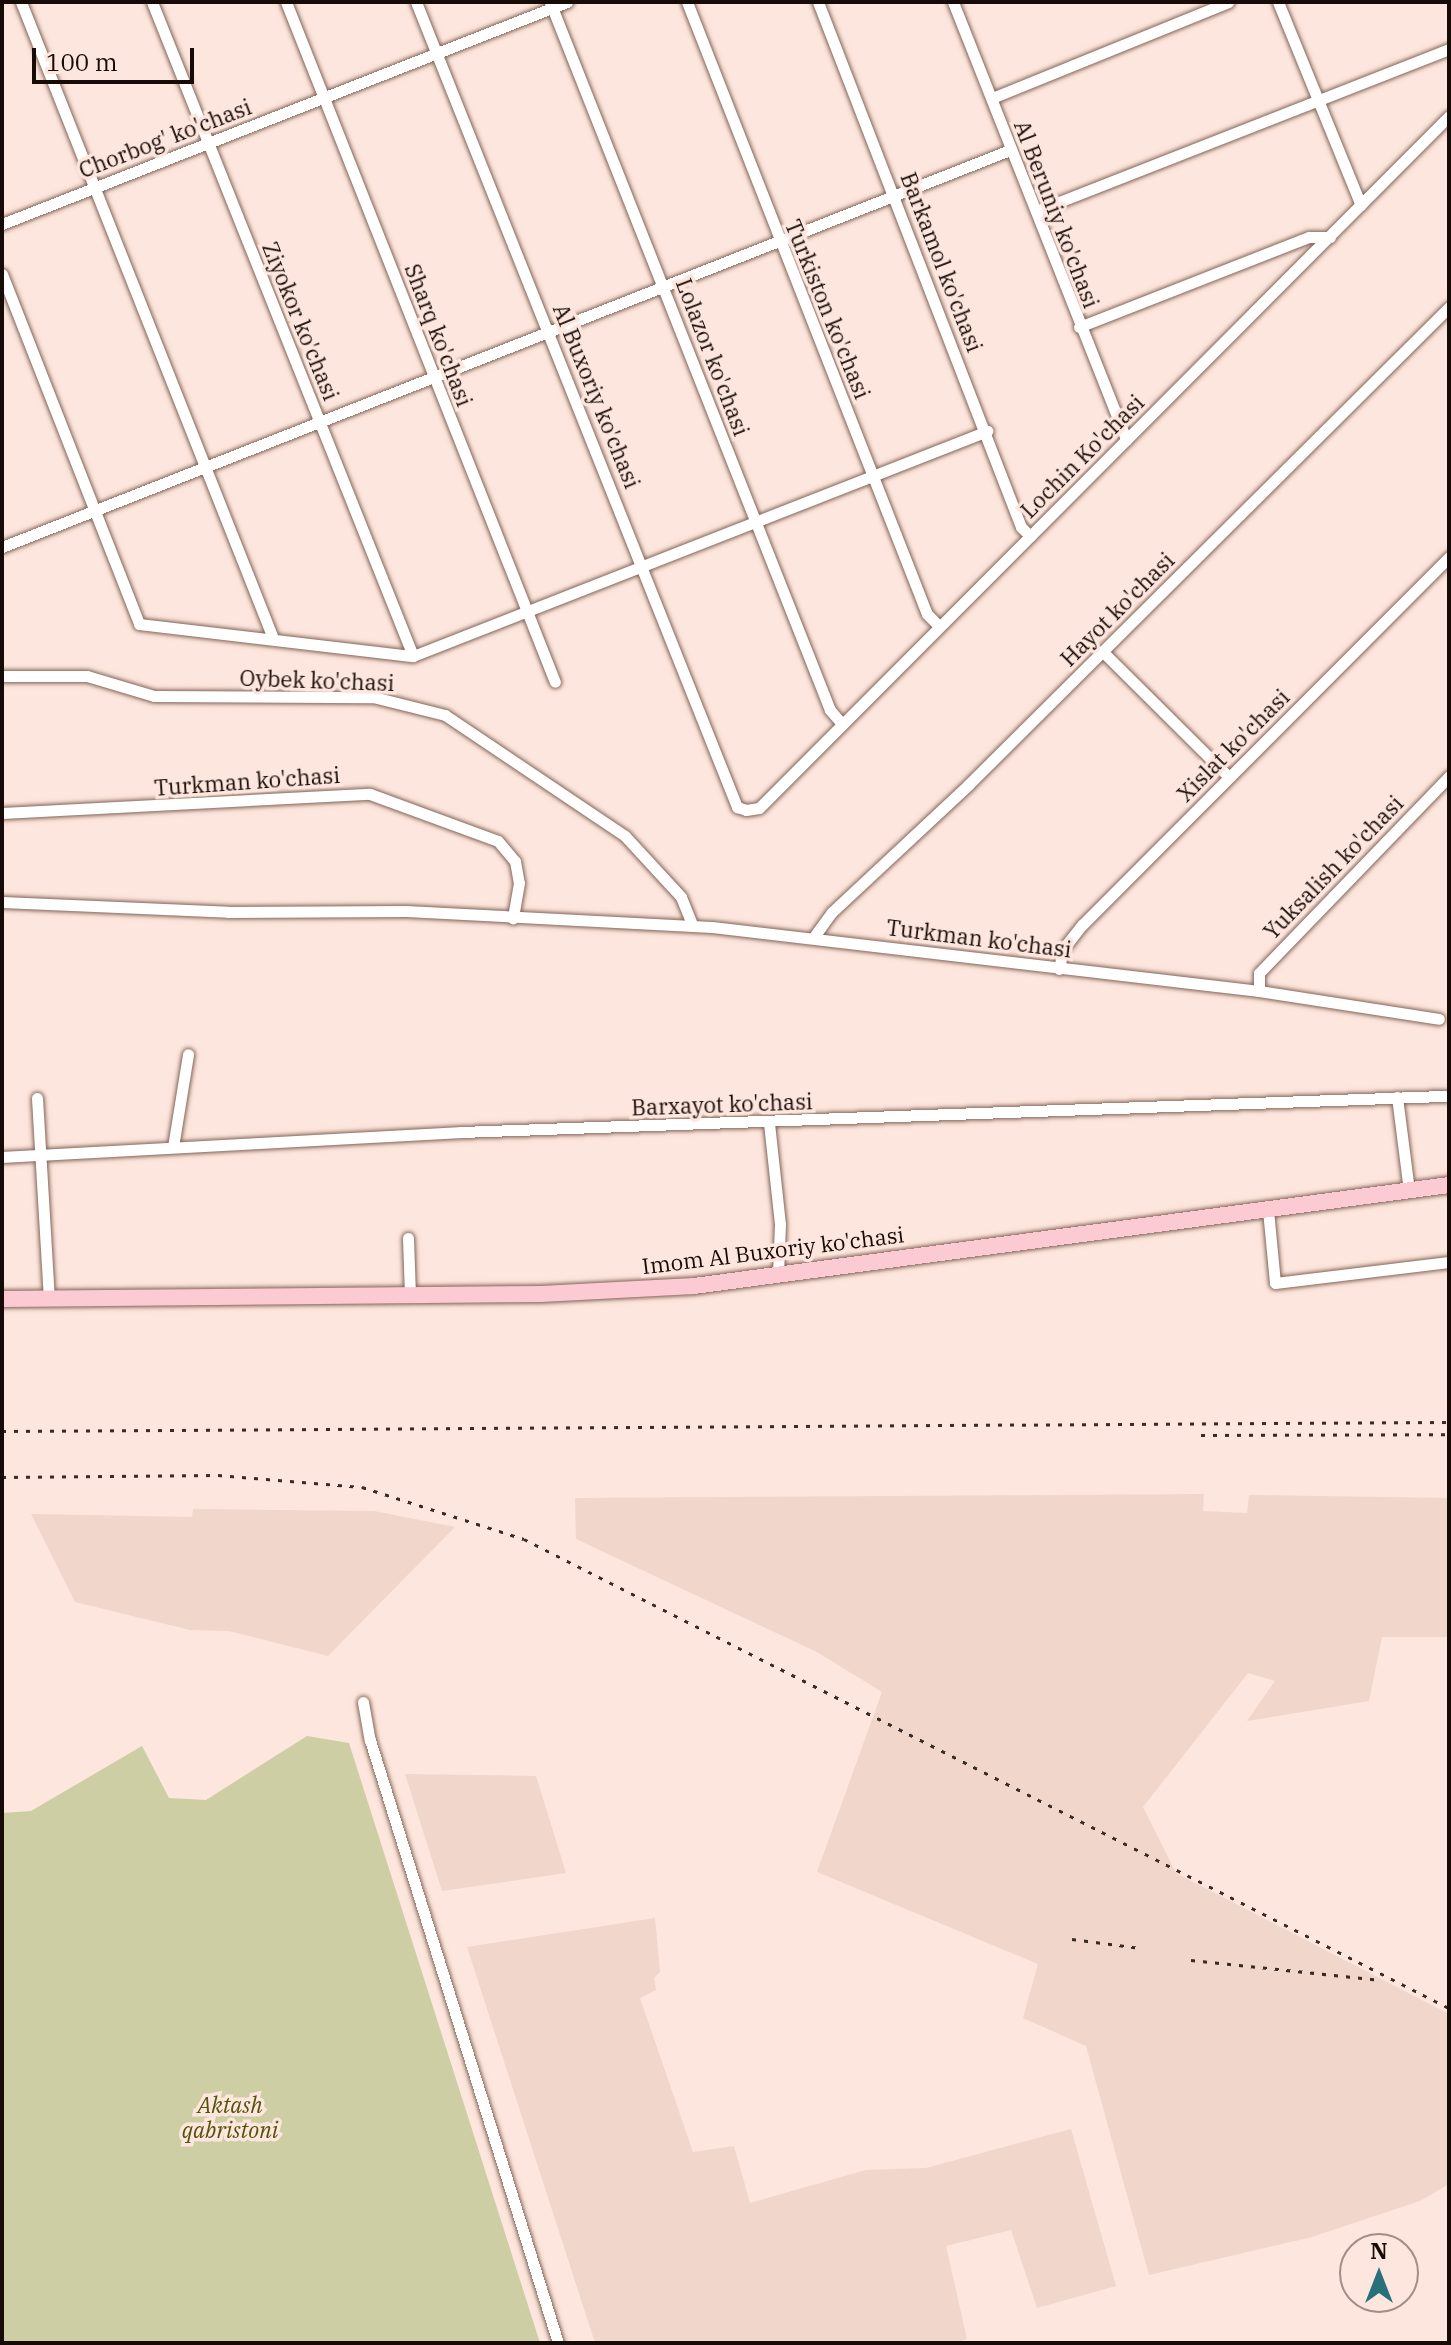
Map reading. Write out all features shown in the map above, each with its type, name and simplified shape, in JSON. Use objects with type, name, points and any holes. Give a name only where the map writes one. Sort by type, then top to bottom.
[{"type":"main road","name":"Imom Al Buxoriy ko'chasi","points":[[2,1299],[410,1295],[694,1286],[1449,1185]]},
{"type":"street","points":[[21,2],[273,638]]},
{"type":"street","name":"Ziyokor ko'chasi","points":[[152,2],[413,656]]},
{"type":"street","name":"Sharq ko'chasi","points":[[286,2],[555,682]]},
{"type":"street","name":"Al Buxoriy ko'chasi","points":[[416,2],[737,807]]},
{"type":"street","name":"Chorbog' ko'chasi","points":[[2,224],[437,54],[551,5],[567,2]]},
{"type":"street","name":"Turkiston ko'chasi","points":[[687,2],[927,614],[939,626]]},
{"type":"street","name":"Barkamol ko'chasi","points":[[818,2],[987,431],[1021,527],[1030,536]]},
{"type":"street","name":"Al Beruniy ko'chasi","points":[[953,2],[1126,440]]},
{"type":"street","points":[[992,98],[1228,2]]},
{"type":"street","points":[[1278,2],[1361,205]]},
{"type":"street","name":"Lolazor ko'chasi","points":[[551,5],[830,710],[842,724]]},
{"type":"street","points":[[1036,211],[1318,103],[1449,49]]},
{"type":"street","name":"Lochin Ko'chasi","points":[[737,807],[759,808],[1449,116]]},
{"type":"street","points":[[2,547],[1010,150]]},
{"type":"street","points":[[1079,327],[1309,237],[1330,237]]},
{"type":"street","points":[[2,274],[139,624],[413,656],[987,431]]},
{"type":"street","name":"Hayot ko'chasi","points":[[813,938],[832,912],[1103,652],[1449,307]]},
{"type":"street","name":"Xislat ko'chasi","points":[[1059,969],[1063,949],[1082,925],[1449,557]]},
{"type":"street","points":[[1103,652],[1229,777]]},
{"type":"street","name":"Oybek ko'chasi","points":[[2,676],[87,676],[154,696],[373,697],[445,715],[625,836],[681,897],[693,926]]},
{"type":"street","name":"Yuksalish ko'chasi","points":[[1259,991],[1259,973],[1449,776]]},
{"type":"street","name":"Turkman ko'chasi","points":[[2,813],[370,794],[498,841],[515,861],[519,883],[513,918]]},
{"type":"street","name":"Turkman ko'chasi","points":[[2,902],[693,926],[1259,991],[1439,1019]]},
{"type":"street","points":[[173,1147],[188,1054]]},
{"type":"street","name":"Barxayot ko'chasi","points":[[2,1157],[173,1147],[1445,1096]]},
{"type":"street","points":[[1397,1097],[1409,1191]]},
{"type":"street","points":[[37,1098],[49,1298]]},
{"type":"street","points":[[769,1123],[780,1224],[778,1274]]},
{"type":"street","points":[[1268,1210],[1275,1283],[1449,1262]]},
{"type":"street","points":[[408,1238],[410,1295]]},
{"type":"street","points":[[363,1702],[374,1755],[558,2343]]},
{"type":"shaded area","points":[[1204,1494],[1203,1511],[1247,1513],[1249,1495],[1449,1498],[1449,1637],[1382,1637],[1369,1701],[1247,1721],[1275,1681],[1248,1673],[1143,1807],[1176,1873],[1449,2014],[1449,2184],[1420,2201],[1312,2237],[1149,2275],[1086,2046],[1023,2018],[1038,1964],[817,1872],[882,1692],[817,1652],[576,1539],[575,1498]]},
{"type":"shaded area","points":[[193,1509],[374,1511],[455,1527],[328,1656],[229,1631],[190,1630],[75,1602],[31,1514],[192,1517]]},
{"type":"shaded area","points":[[405,1774],[536,1776],[566,1873],[442,1891]]},
{"type":"shaded area","points":[[655,1918],[660,1972],[654,1978],[656,1990],[640,1998],[693,2152],[734,2146],[750,2203],[866,2170],[926,2168],[1071,2129],[1116,2286],[1037,2308],[1011,2230],[946,2246],[967,2339],[954,2343],[595,2343],[467,1947]]},
{"type":"green space","name":"Aktash qabristoni","points":[[307,1736],[349,1743],[540,2343],[2,2343],[2,1813],[31,1811],[142,1746],[169,1798],[206,1800]]},
{"type":"railway","points":[[2,1431],[1449,1422]]},
{"type":"railway","points":[[1201,1435],[1449,1434]]},
{"type":"railway","points":[[2,1477],[218,1475],[362,1487],[524,1539],[1449,2008]]},
{"type":"railway","points":[[1072,1939],[1140,1948]]},
{"type":"railway","points":[[1191,1960],[1381,1980]]}]
